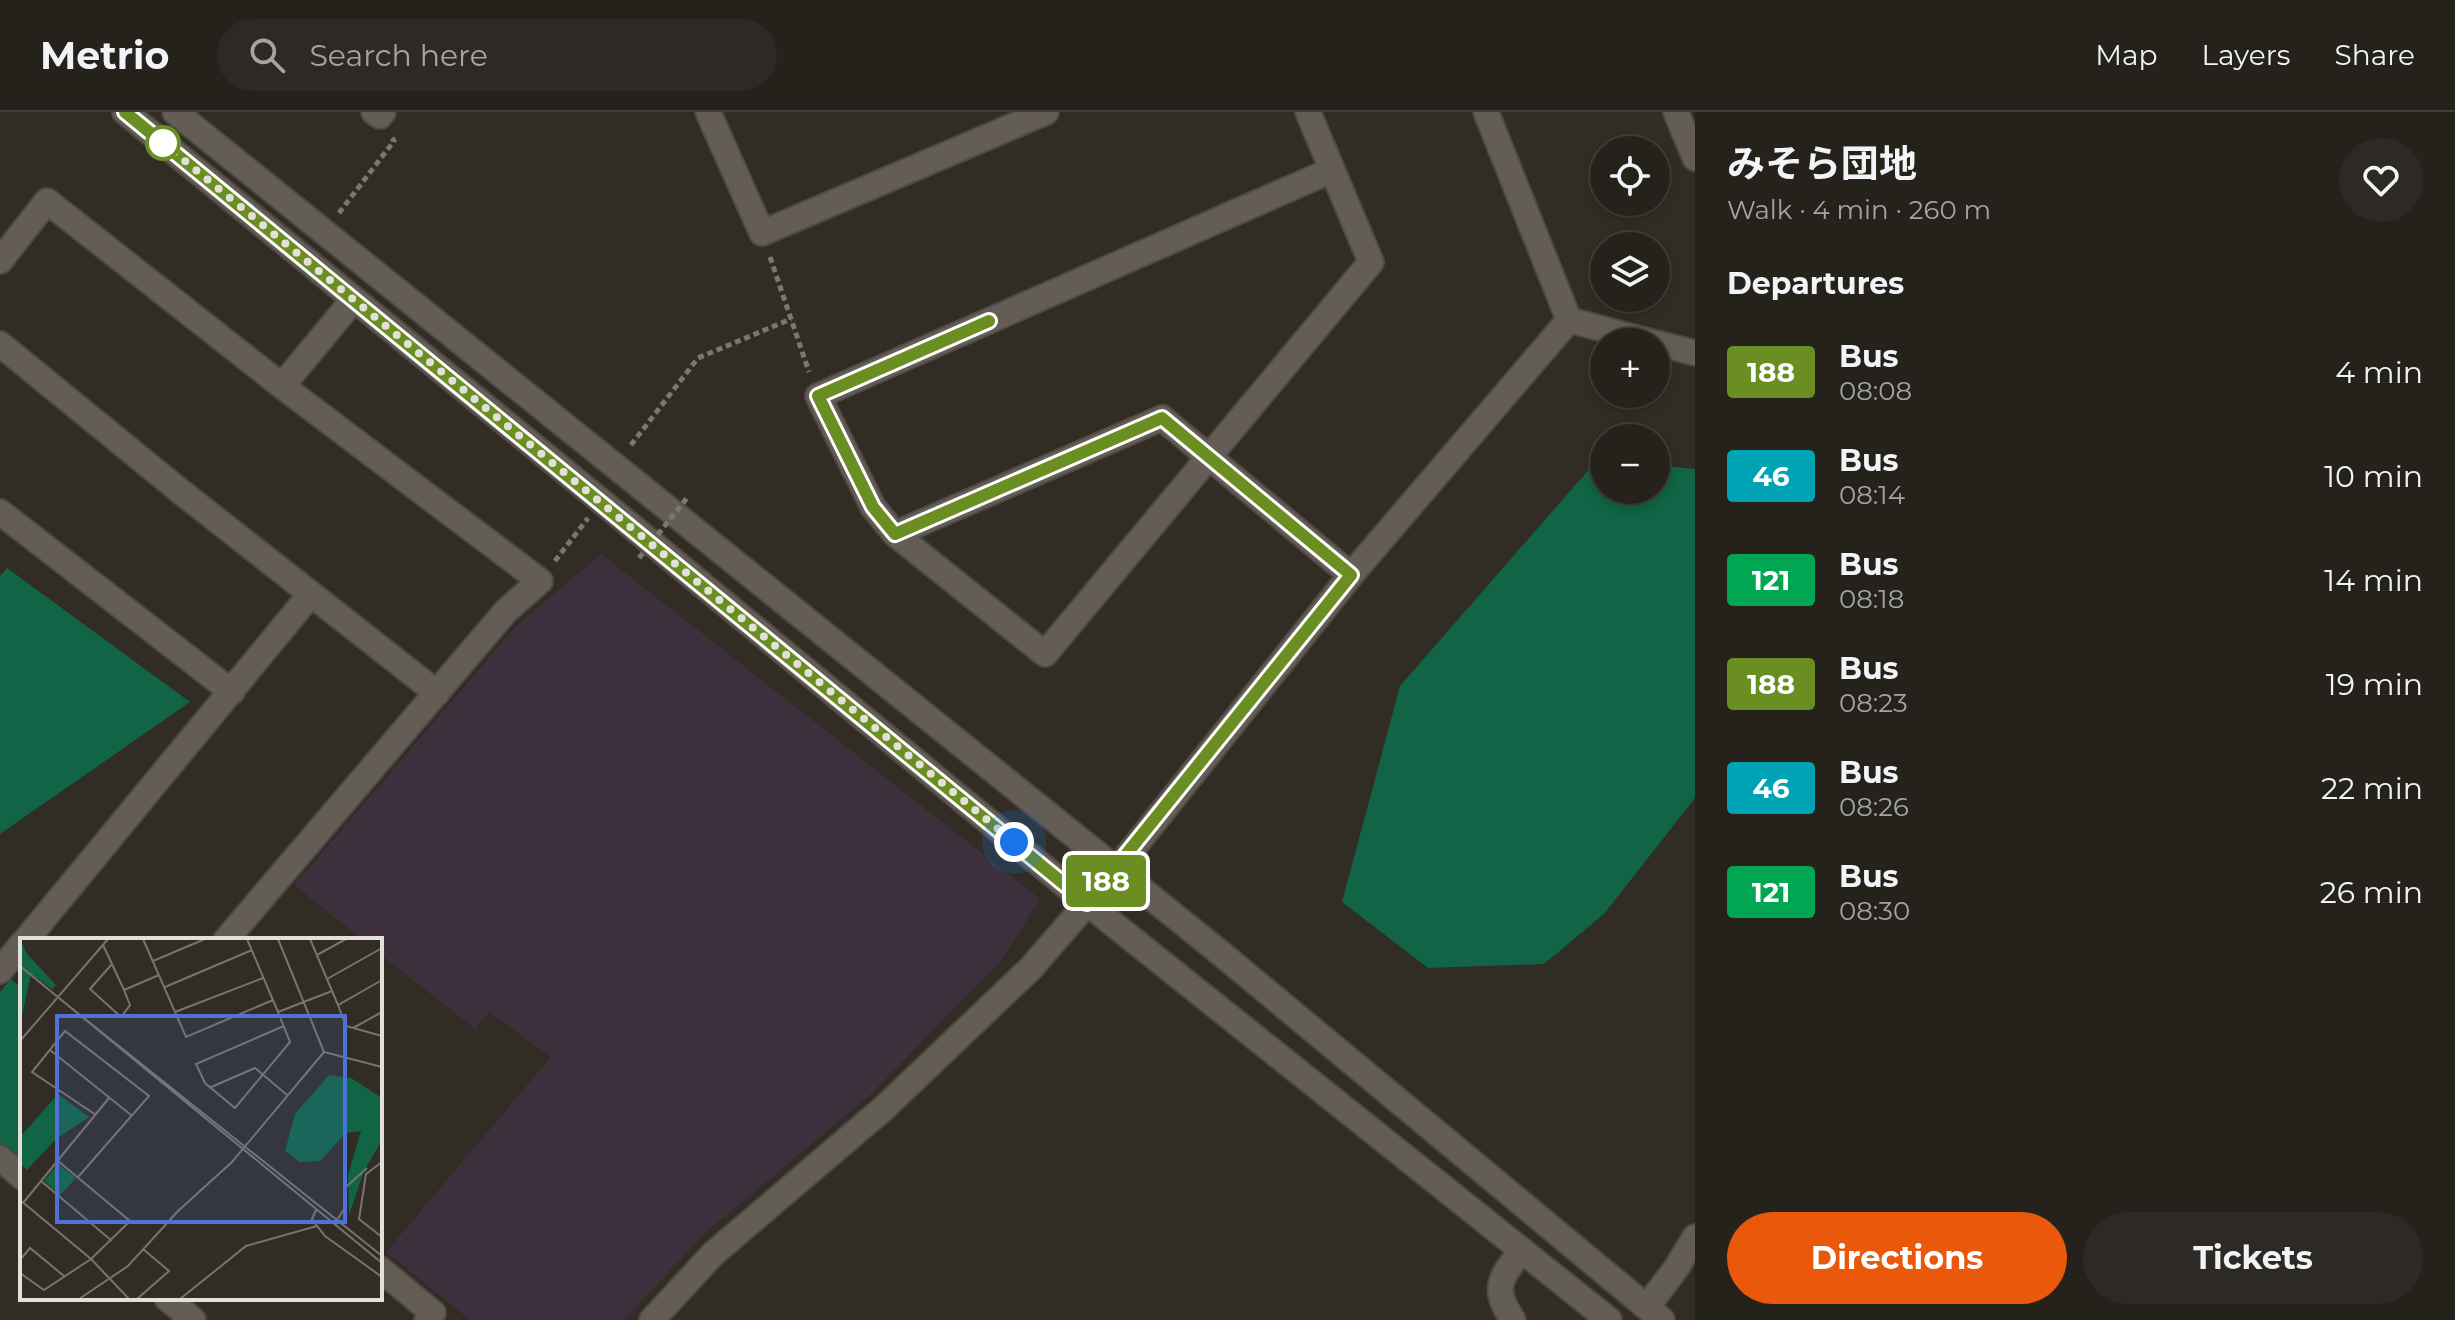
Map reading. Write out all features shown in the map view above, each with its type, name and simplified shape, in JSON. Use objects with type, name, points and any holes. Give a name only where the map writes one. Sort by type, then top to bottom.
[{"type":"street","points":[[125,112],[1087,903],[1609,1320]]},
{"type":"street","points":[[175,112],[613,468],[1218,951],[1654,1314],[1695,1237]]},
{"type":"street","points":[[708,112],[762,233],[1046,112]]},
{"type":"street","points":[[1308,112],[1371,262],[1045,654],[895,534],[873,507],[818,396],[1332,170]]},
{"type":"street","points":[[1486,112],[1569,320]]},
{"type":"street","points":[[1676,112],[1695,158]]},
{"type":"street","points":[[0,261],[47,201],[282,386],[540,581],[506,611],[228,938]]},
{"type":"street","points":[[282,386],[354,299]]},
{"type":"street","points":[[1569,320],[1600,328]]},
{"type":"street","points":[[652,1320],[713,1254],[884,1108],[1031,968],[1115,871],[1351,575],[1569,320]]},
{"type":"street","points":[[0,344],[310,595],[437,693]]},
{"type":"street","points":[[1670,346],[1695,353]]},
{"type":"street","points":[[895,534],[1162,418],[1351,575]]},
{"type":"street","points":[[0,512],[232,692]]},
{"type":"street","points":[[31,938],[310,595]]},
{"type":"street","points":[[0,1158],[20,1175]]},
{"type":"street","points":[[1513,1320],[1501,1301],[1502,1277],[1522,1250]]},
{"type":"street","points":[[382,1271],[433,1313],[427,1320]]},
{"type":"street","points":[[169,1300],[193,1320]]},
{"type":"path","points":[[324,233],[394,141],[379,113]]},
{"type":"path","points":[[762,233],[818,396]]},
{"type":"path","points":[[613,468],[698,358],[791,319]]},
{"type":"path","points":[[639,558],[687,498]]},
{"type":"path","points":[[540,581],[601,501]]},
{"type":"shaded area","points":[[601,554],[1040,899],[1001,961],[871,1094],[704,1234],[624,1320],[470,1320],[386,1252],[551,1057],[489,1012],[475,1029],[382,956],[382,938],[360,938],[294,885],[516,626]]},
{"type":"green space","points":[[1670,466],[1695,469],[1695,798],[1604,914],[1544,964],[1428,968],[1342,902],[1400,686],[1590,468],[1590,504],[1670,504]]},
{"type":"green space","points":[[7,568],[190,702],[0,834],[0,576]]},
{"type":"green space","points":[[11,979],[20,986],[20,1161],[0,1144],[0,992]]},
{"type":"bus line","name":"188","points":[[125,112],[1087,903],[1351,575],[1162,418],[895,534],[873,507],[818,396],[989,321]]},
{"type":"route","points":[[163,143],[1014,842]]}]
